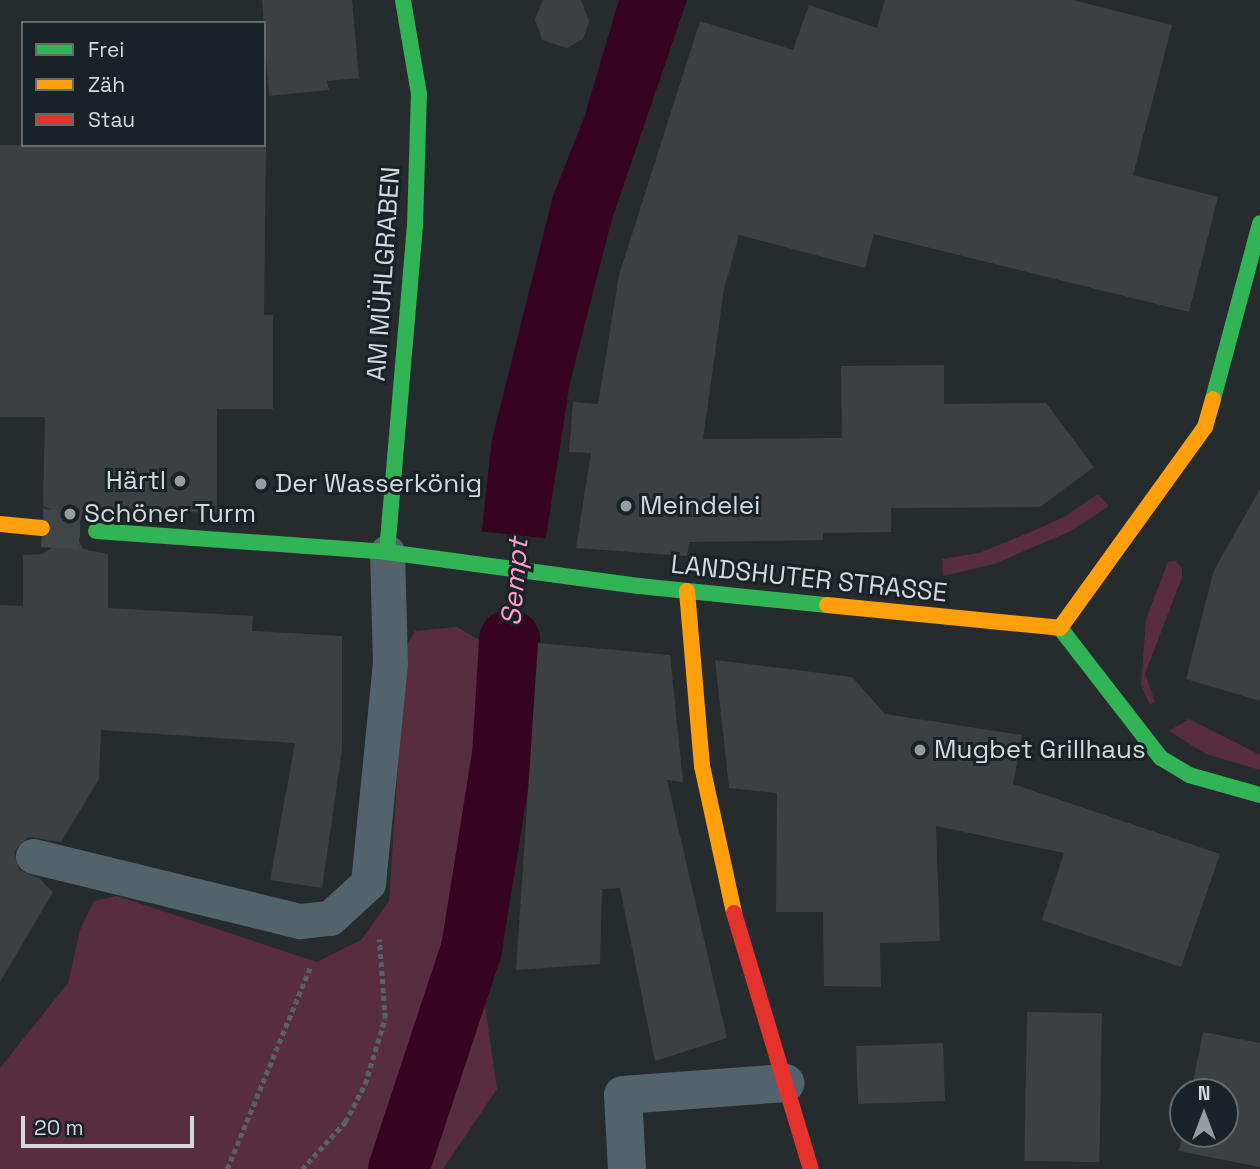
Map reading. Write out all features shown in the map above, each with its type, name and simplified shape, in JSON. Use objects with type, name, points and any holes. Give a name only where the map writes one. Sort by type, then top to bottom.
[{"type":"street","name":"AM MÜHLGRABEN","points":[[387,552],[415,226],[418,134],[419,94],[403,0]]},
{"type":"street","points":[[1260,223],[1205,428],[1060,628],[1161,758],[1189,775],[1260,795]]},
{"type":"street","points":[[0,524],[42,528]]},
{"type":"street","name":"LANDSHUTER STRASSE","points":[[96,531],[387,552],[567,578],[1060,628]]},
{"type":"street","points":[[687,591],[702,766],[727,891],[811,1169]]},
{"type":"street","points":[[628,1169],[623,1095],[786,1083]]},
{"type":"lane","points":[[33,856],[300,921],[330,918],[368,883],[390,664],[387,552]]},
{"type":"path","points":[[302,1169],[345,1122],[365,1084],[385,1018],[376,903],[368,883]]},
{"type":"path","points":[[227,1169],[330,918]]},
{"type":"shaded area","points":[[1098,494],[1109,506],[1071,531],[994,564],[943,576],[942,559],[979,553],[1026,534],[1064,517]]},
{"type":"shaded area","points":[[1175,561],[1182,568],[1182,577],[1145,674],[1155,702],[1150,705],[1141,685],[1146,619],[1168,562]]},
{"type":"shaded area","points":[[457,627],[484,643],[464,862],[497,1089],[443,1169],[0,1169],[0,1068],[68,983],[80,930],[94,901],[117,896],[317,962],[361,940],[389,901],[406,647],[415,631]]},
{"type":"shaded area","points":[[1189,719],[1260,755],[1260,770],[1206,754],[1169,731]]},
{"type":"water","points":[[619,0],[687,0],[612,219],[570,382],[521,698],[501,724],[493,706],[492,635],[474,601],[492,439],[553,196],[584,118]]},
{"type":"pier","points":[[478,531],[551,539],[536,630],[482,623],[471,601]]},
{"type":"building","points":[[262,0],[352,0],[359,78],[327,81],[329,90],[269,96],[266,21],[264,21]]},
{"type":"building","points":[[543,0],[581,0],[589,21],[583,39],[567,48],[542,40],[535,19]]},
{"type":"building","points":[[885,0],[1073,0],[1172,25],[1133,175],[1218,197],[1189,312],[874,234],[865,268],[739,235],[724,289],[703,439],[842,438],[841,366],[944,365],[944,404],[1046,403],[1094,467],[1040,507],[891,508],[891,532],[823,533],[823,540],[689,542],[687,556],[576,548],[591,453],[569,452],[573,402],[598,404],[619,275],[700,21],[793,50],[809,5],[877,28]]},
{"type":"building","points":[[0,145],[266,147],[264,315],[273,315],[273,409],[217,409],[217,513],[97,509],[78,518],[74,530],[83,549],[108,554],[108,608],[253,616],[252,631],[342,636],[342,749],[322,888],[270,880],[295,743],[101,730],[99,779],[61,842],[28,837],[14,851],[19,870],[39,878],[53,892],[0,982],[0,605],[23,606],[23,555],[42,554],[52,548],[64,529],[55,511],[43,506],[45,417],[0,417]]},
{"type":"building","points":[[1260,489],[1260,701],[1186,679],[1214,570]]},
{"type":"building","points":[[538,643],[670,655],[683,782],[667,780],[727,1038],[655,1061],[620,888],[602,889],[600,964],[516,970]]},
{"type":"building","points":[[715,660],[852,677],[885,714],[1022,735],[1013,784],[1220,854],[1181,967],[1042,920],[1064,853],[936,826],[940,941],[880,943],[881,987],[824,986],[823,912],[776,912],[777,793],[729,788]]},
{"type":"building","points":[[1027,1012],[1102,1013],[1099,1162],[1024,1161]]},
{"type":"building","points":[[1203,1032],[1260,1043],[1260,1167],[1179,1151],[1180,1148],[1239,1148],[1239,1078],[1194,1078]]},
{"type":"building","points":[[943,1043],[945,1101],[858,1104],[856,1046]]},
{"type":"waterway","name":"Sempt","points":[[398,1169],[471,948],[502,755],[509,639]]},
{"type":"tunnel","points":[[42,528],[96,531]]},
{"type":"traffic: fast","points":[[387,552],[415,226],[419,94],[403,0]]},
{"type":"traffic: fast","points":[[1213,399],[1260,223]]},
{"type":"traffic: fast","points":[[96,531],[387,552],[639,586],[827,605]]},
{"type":"traffic: fast","points":[[1060,628],[1161,758],[1189,775],[1260,795]]},
{"type":"traffic: slow","points":[[1060,628],[1205,427],[1213,399]]},
{"type":"traffic: slow","points":[[0,524],[42,528]]},
{"type":"traffic: slow","points":[[687,591],[702,766],[734,913]]},
{"type":"traffic: slow","points":[[827,605],[1060,628]]},
{"type":"traffic: jam","points":[[734,913],[811,1169]]},
{"type":"place","name":"Härtl","points":[[180,481]]},
{"type":"place","name":"Der Wasserkönig","points":[[261,484]]},
{"type":"place","name":"Meindelei","points":[[626,506]]},
{"type":"place","name":"Schöner Turm","points":[[70,514]]},
{"type":"place","name":"Mugbet Grillhaus","points":[[920,750]]}]
